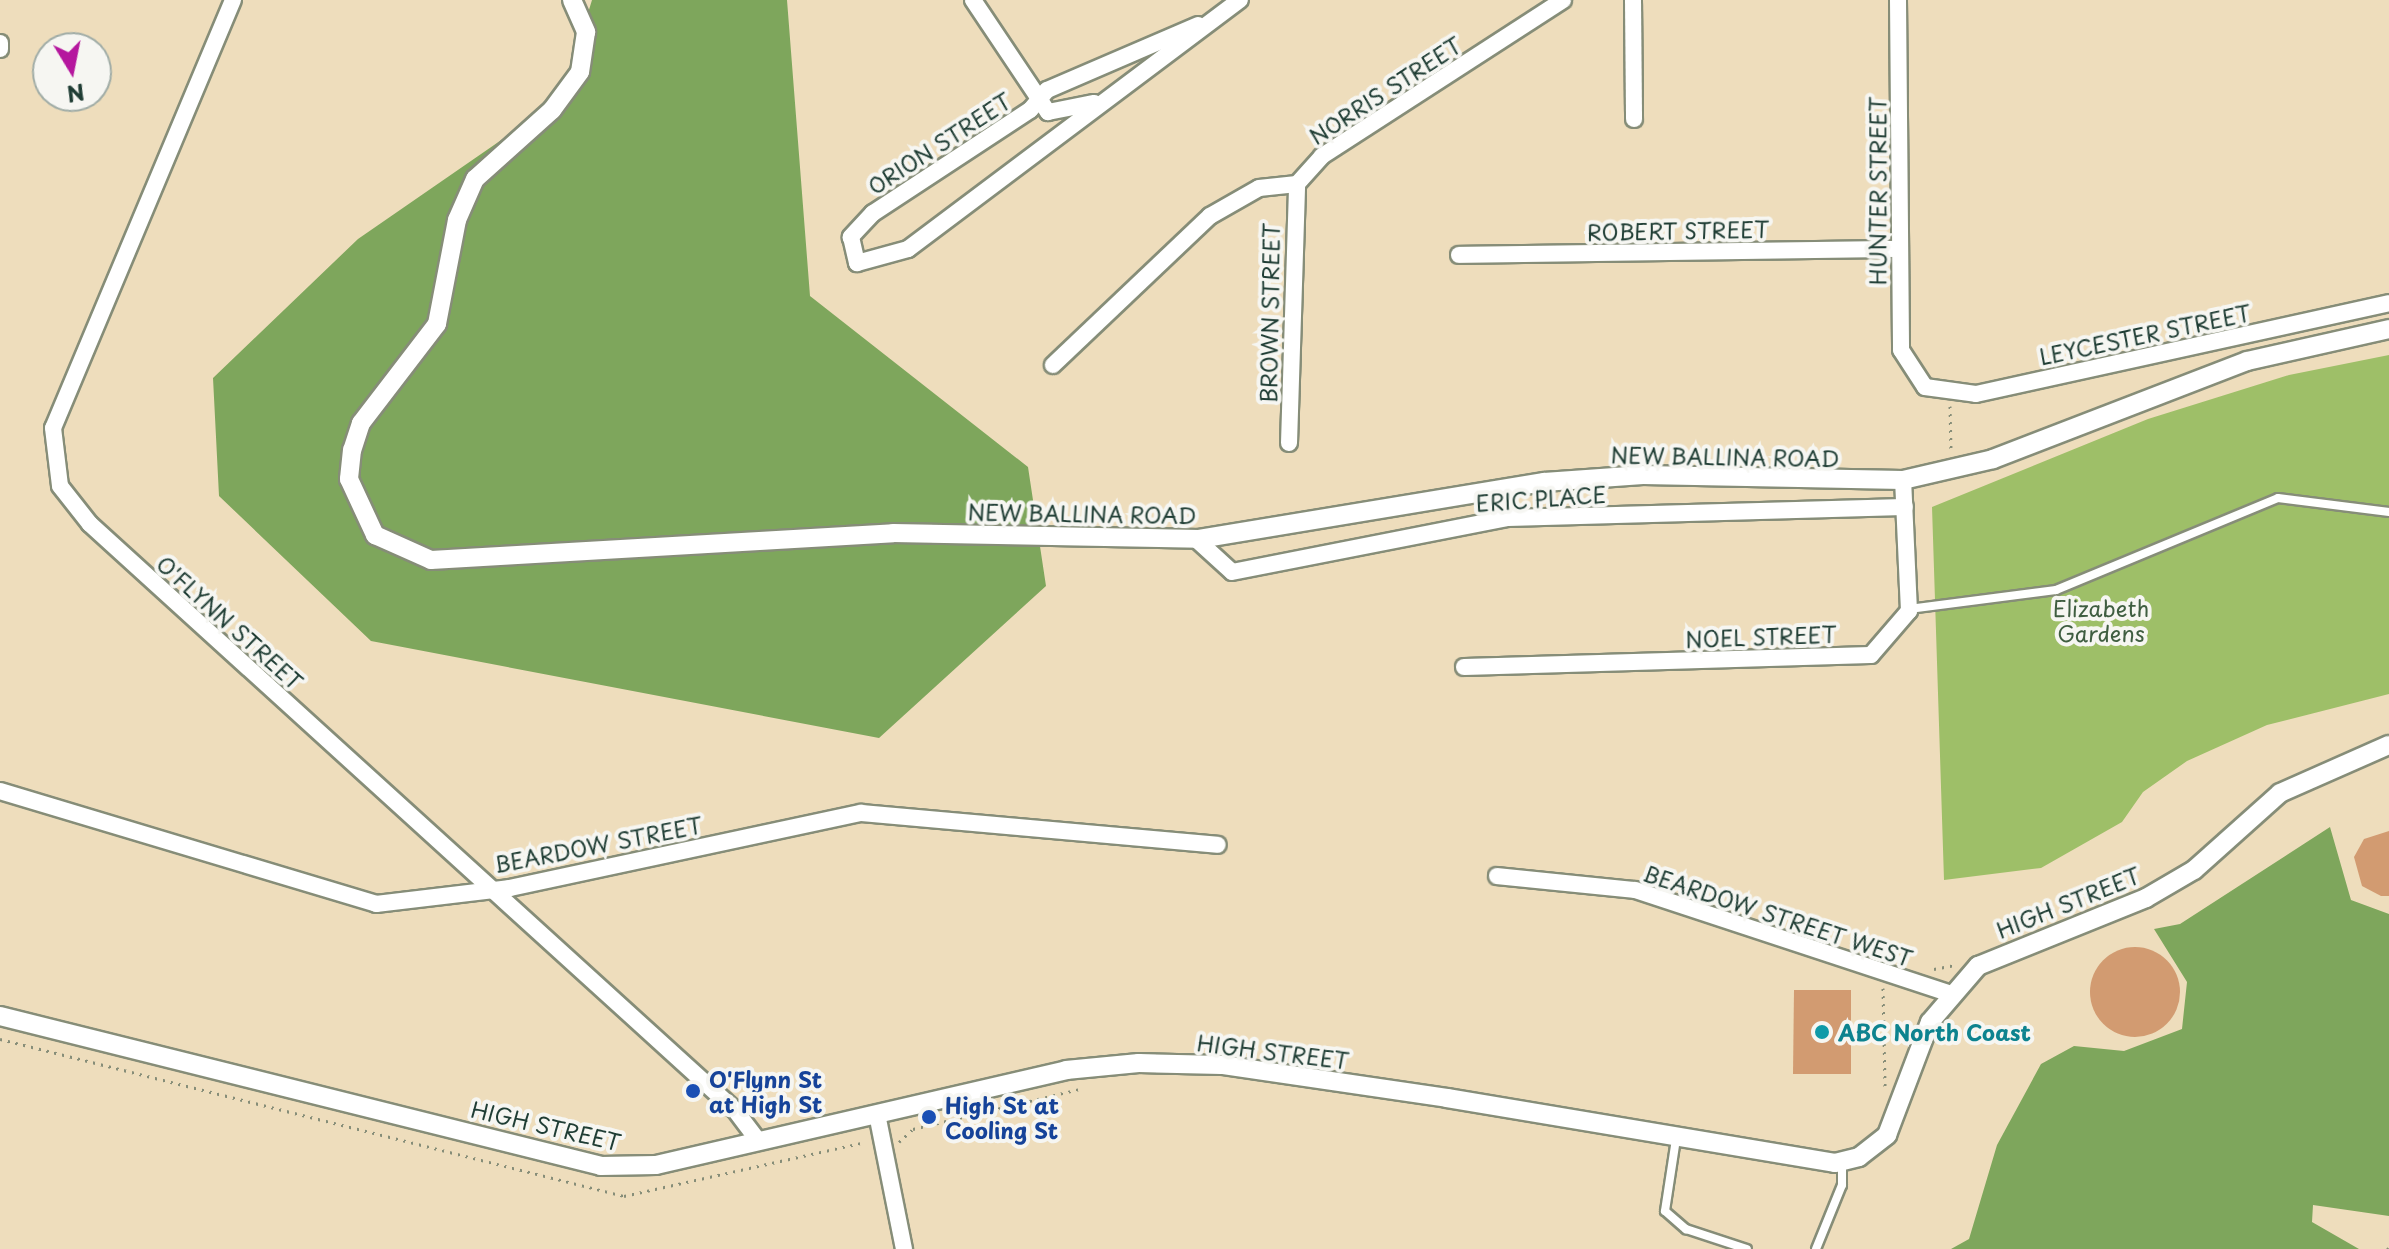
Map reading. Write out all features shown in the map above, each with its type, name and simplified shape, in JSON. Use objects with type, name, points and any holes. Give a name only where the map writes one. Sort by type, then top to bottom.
[{"type":"street","name":"O'FLYNN STREET","points":[[233,0],[56,420],[55,474],[90,524],[735,1110],[758,1141]]},
{"type":"street","name":"NEW BALLINA ROAD","points":[[572,0],[586,32],[580,72],[552,110],[475,179],[457,220],[437,324],[361,423],[349,479],[375,535],[399,551],[466,561],[893,533],[1197,540],[1544,482],[1643,475],[1903,480],[1993,459],[2247,361],[2389,329]]},
{"type":"street","points":[[973,0],[1038,103],[1064,112],[1102,100]]},
{"type":"street","name":"ORION STREET","points":[[1198,25],[1047,90],[1038,103],[873,213],[851,237],[857,263],[908,249],[1198,25],[1240,0]]},
{"type":"street","name":"NORRIS STREET","points":[[1297,184],[1322,156],[1563,0]]},
{"type":"street","points":[[1633,0],[1634,119]]},
{"type":"street","name":"HUNTER STREET","points":[[1898,0],[1901,350],[1915,379]]},
{"type":"street","points":[[0,43],[0,49]]},
{"type":"street","points":[[1053,365],[1210,216],[1259,188],[1297,184]]},
{"type":"street","name":"BROWN STREET","points":[[1289,443],[1297,184]]},
{"type":"street","name":"ROBERT STREET","points":[[1459,255],[1898,249]]},
{"type":"street","name":"LEYCESTER STREET","points":[[1915,379],[1936,394],[1976,394],[2389,303]]},
{"type":"street","points":[[1903,480],[1909,609]]},
{"type":"street","name":"ERIC PLACE","points":[[1197,540],[1232,572],[1507,518],[1905,507]]},
{"type":"street","name":"NOEL STREET","points":[[1464,667],[1871,655],[1909,609]]},
{"type":"street","name":"HIGH STREET","points":[[0,1016],[601,1166],[640,1168],[1101,1064],[1222,1065],[1676,1139],[1841,1162],[1887,1135],[1949,993],[1978,966],[2027,941],[2170,885],[2280,793],[2389,745]]},
{"type":"street","name":"BEARDOW STREET","points":[[0,791],[352,900],[415,902],[861,813],[1218,845]]},
{"type":"street","name":"BEARDOW STREET WEST","points":[[1497,876],[1635,890],[1949,993]]},
{"type":"street","points":[[877,1114],[904,1249]]},
{"type":"lane","points":[[1909,609],[2056,590],[2278,498],[2389,512]]},
{"type":"lane","points":[[1676,1139],[1665,1211],[1686,1229],[1747,1249]]},
{"type":"lane","points":[[1816,1249],[1842,1185],[1841,1162]]},
{"type":"path","points":[[1950,402],[1951,450]]},
{"type":"path","points":[[1886,1097],[1880,993],[1902,978],[1963,962]]},
{"type":"path","points":[[895,1143],[913,1129],[1087,1087]]},
{"type":"green space","points":[[592,0],[787,0],[810,296],[1028,467],[1046,586],[879,738],[371,641],[219,496],[213,378],[358,239],[562,98]]},
{"type":"green space","name":"Elizabeth Gardens","points":[[2389,355],[2389,694],[2267,725],[2187,761],[2143,792],[2122,822],[2041,868],[1944,880],[1932,507],[2148,419],[2289,375]]},
{"type":"green space","points":[[2330,827],[2351,900],[2389,914],[2389,1216],[2313,1205],[2312,1222],[2359,1249],[1951,1249],[1969,1239],[1997,1145],[2041,1064],[2074,1046],[2124,1051],[2182,1029],[2187,982],[2154,929],[2180,924]]},
{"type":"building","points":[[2389,831],[2389,896],[2381,896],[2362,886],[2354,857],[2364,839]]},
{"type":"building","points":[[2135,947],[2152,950],[2167,960],[2177,975],[2180,992],[2177,1009],[2167,1024],[2152,1034],[2135,1037],[2118,1034],[2103,1024],[2093,1009],[2090,992],[2093,975],[2103,960],[2118,950]]},
{"type":"building","name":"ABC North Coast","points":[[1794,990],[1851,990],[1851,1074],[1793,1074]]},
{"type":"place","name":"ABC North Coast","points":[[1822,1032]]},
{"type":"place","name":"O'Flynn St at High St","points":[[693,1091]]},
{"type":"place","name":"High St at Cooling St","points":[[929,1117]]}]
